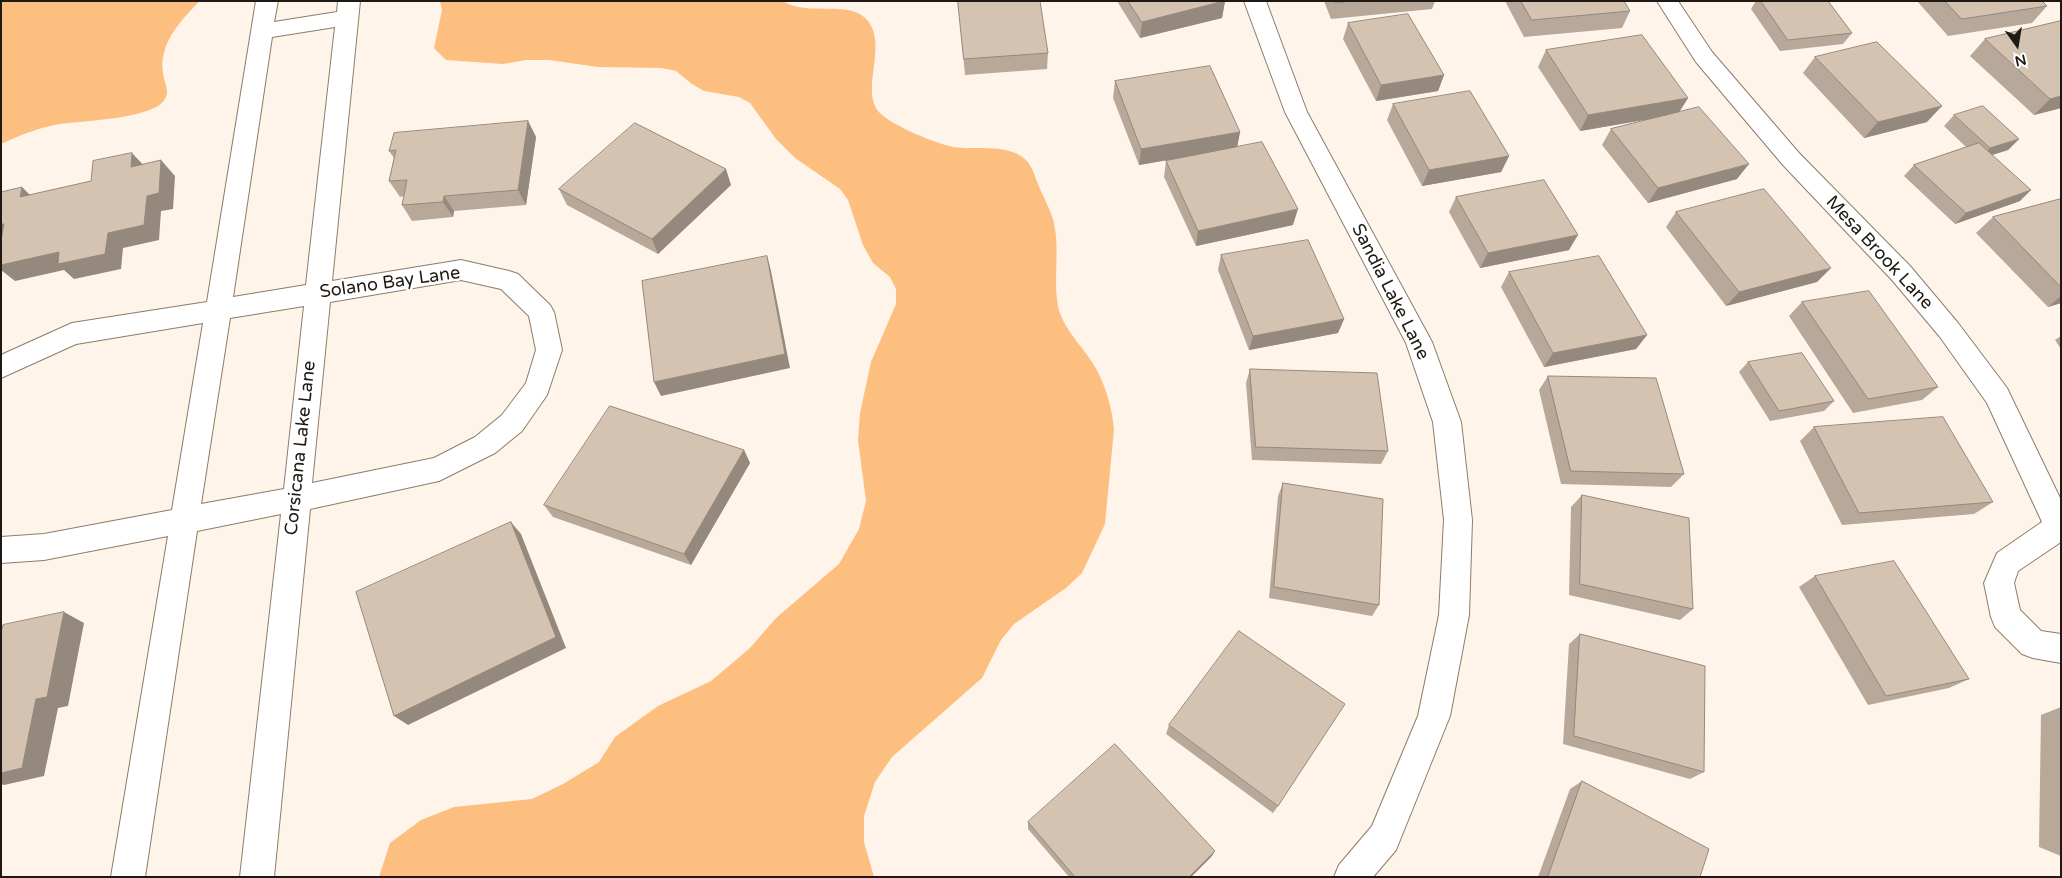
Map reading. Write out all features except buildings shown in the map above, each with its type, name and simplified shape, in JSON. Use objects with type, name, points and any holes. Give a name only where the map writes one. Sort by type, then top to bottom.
[{"type":"street","points":[[128,877],[267,1]]},
{"type":"street","name":"Sandia Lake Lane","points":[[1255,1],[1296,112],[1419,342],[1447,422],[1458,520],[1454,615],[1434,716],[1384,838],[1351,877]]},
{"type":"street","name":"Mesa Brook Lane","points":[[1667,1],[1704,57],[1791,158],[1902,273],[1949,330],[1997,396],[2060,528],[2007,562],[1999,583],[2006,617],[2033,644],[2061,649]]},
{"type":"street","name":"Corsicana Lake Lane","points":[[256,877],[348,10],[262,32]]},
{"type":"street","name":"Solano Bay Lane","points":[[1,367],[72,334],[461,270],[509,281],[541,312],[549,350],[538,387],[512,423],[484,445],[439,469],[296,499],[44,547],[1,550]]},
{"type":"shaded area","points":[[1,1],[200,1],[172,33],[164,52],[163,73],[167,93],[165,99],[158,106],[147,111],[116,118],[59,124],[29,132],[1,144]]},
{"type":"shaded area","points":[[440,1],[783,1],[802,8],[836,9],[856,12],[864,17],[872,27],[875,39],[872,93],[875,104],[881,114],[905,129],[945,145],[1013,152],[1021,156],[1032,168],[1051,213],[1056,233],[1058,306],[1064,323],[1099,374],[1112,413],[1114,429],[1105,524],[1082,573],[1066,588],[1014,624],[1001,640],[982,678],[892,757],[875,782],[864,816],[864,842],[874,877],[379,877],[390,843],[421,820],[454,807],[532,799],[563,784],[599,762],[615,737],[658,706],[711,681],[750,648],[776,618],[839,564],[859,529],[866,501],[858,440],[860,413],[871,362],[896,304],[896,289],[890,277],[873,263],[863,245],[848,200],[840,189],[795,158],[776,139],[750,103],[739,97],[704,91],[676,71],[662,68],[598,67],[549,60],[526,60],[503,64],[446,60],[434,48],[442,10]]}]
